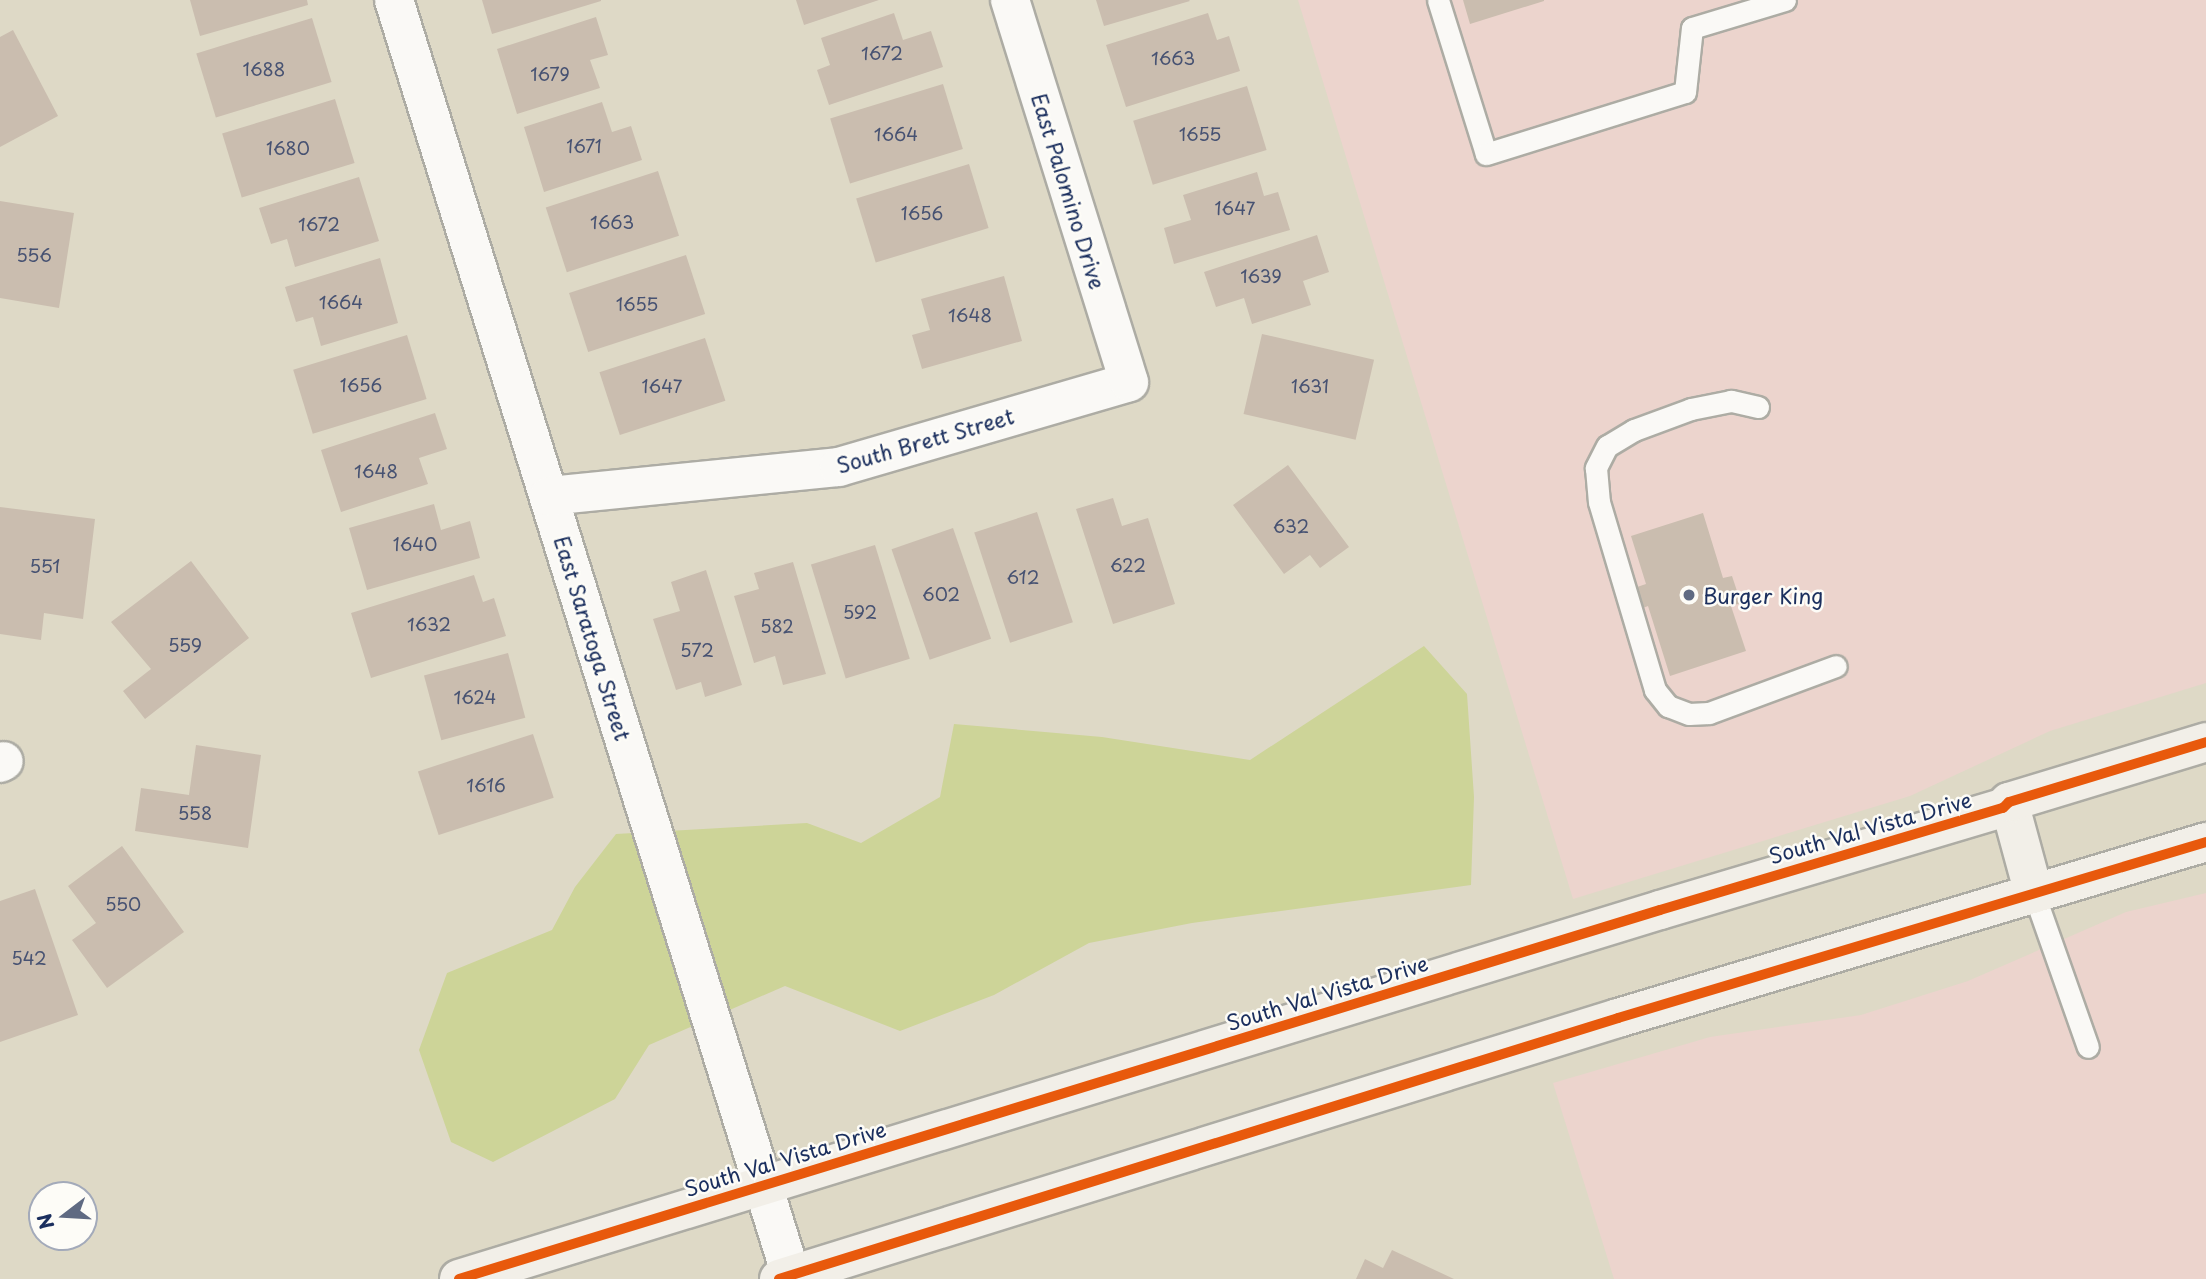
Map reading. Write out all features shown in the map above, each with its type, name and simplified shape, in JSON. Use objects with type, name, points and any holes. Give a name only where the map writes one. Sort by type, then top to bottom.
[{"type":"main road","name":"South Val Vista Drive","points":[[459,1279],[1660,910],[2003,808],[2009,802],[2206,742]]},
{"type":"main road","points":[[2009,802],[2034,894]]},
{"type":"main road","points":[[787,1278],[1618,1018],[2206,842]]},
{"type":"street","name":"East Saratoga Street","points":[[394,0],[762,1185],[787,1278]]},
{"type":"street","name":"East Palomino Drive","points":[[1010,0],[1129,382]]},
{"type":"street","name":"South Brett Street","points":[[549,496],[839,467],[1129,382]]},
{"type":"lane","points":[[1438,0],[1486,154],[1685,92],[1692,28],[1785,0]]},
{"type":"lane","points":[[1758,407],[1731,401],[1691,409],[1634,430],[1607,446],[1597,468],[1598,502],[1655,690],[1668,706],[1689,714],[1709,712],[1836,666]]},
{"type":"lane","points":[[2034,894],[2088,1047]]},
{"type":"shaded area","points":[[1298,0],[2206,0],[2206,683],[2050,731],[1910,796],[1573,899]]},
{"type":"shaded area","points":[[2206,893],[2206,1279],[1614,1279],[1553,1083],[1710,1037],[1861,1015],[1968,981],[2126,912]]},
{"type":"green space","points":[[1424,646],[1467,694],[1474,797],[1471,885],[1192,923],[1089,943],[994,995],[900,1031],[785,986],[649,1045],[615,1099],[493,1162],[451,1142],[419,1050],[447,973],[552,930],[575,887],[616,834],[807,823],[861,843],[940,797],[954,724],[1102,737],[1250,760]]},
{"type":"building","points":[[190,0],[307,0],[308,5],[200,36]]},
{"type":"building","points":[[482,0],[601,0],[601,1],[492,34]]},
{"type":"building","points":[[796,0],[879,0],[804,25]]},
{"type":"building","points":[[1096,0],[1189,0],[1190,1],[1104,26]]},
{"type":"building","points":[[1463,0],[1544,0],[1544,1],[1470,24]]},
{"type":"building","points":[[894,13],[903,40],[931,31],[943,67],[829,105],[817,70],[830,65],[821,38]]},
{"type":"building","points":[[1208,13],[1217,40],[1229,36],[1240,71],[1126,107],[1106,45]]},
{"type":"building","points":[[596,17],[608,55],[590,60],[600,88],[517,114],[497,49]]},
{"type":"building","points":[[312,18],[332,82],[216,117],[196,53]]},
{"type":"building","points":[[13,30],[58,116],[0,147],[0,37]]},
{"type":"building","points":[[943,84],[963,149],[850,184],[830,118]]},
{"type":"building","points":[[1247,86],[1267,150],[1153,185],[1133,121]]},
{"type":"building","points":[[335,99],[355,163],[242,198],[222,133]]},
{"type":"building","points":[[602,102],[612,132],[631,126],[642,160],[544,192],[524,127]]},
{"type":"building","points":[[969,164],[989,228],[876,263],[856,198]]},
{"type":"building","points":[[658,171],[679,236],[567,272],[546,207]]},
{"type":"building","points":[[1257,172],[1264,196],[1278,192],[1290,230],[1174,264],[1164,228],[1191,220],[1183,195]]},
{"type":"building","points":[[359,177],[379,241],[295,267],[287,239],[271,244],[259,208]]},
{"type":"building","points":[[0,201],[74,213],[59,308],[0,298]]},
{"type":"building","points":[[1317,235],[1329,272],[1303,281],[1311,305],[1252,324],[1244,298],[1216,307],[1204,272]]},
{"type":"building","points":[[686,255],[705,314],[588,352],[569,293]]},
{"type":"building","points":[[380,258],[398,323],[321,346],[313,317],[296,322],[285,287]]},
{"type":"building","points":[[1004,276],[1022,341],[922,369],[912,335],[930,330],[921,299]]},
{"type":"building","points":[[1262,334],[1374,360],[1356,440],[1244,414]]},
{"type":"building","points":[[407,335],[427,399],[313,434],[293,370]]},
{"type":"building","points":[[705,338],[725,401],[620,435],[599,372]]},
{"type":"building","points":[[435,413],[447,449],[419,458],[428,484],[341,512],[321,450]]},
{"type":"building","points":[[1288,465],[1349,547],[1320,568],[1310,555],[1284,574],[1233,505]]},
{"type":"building","points":[[1113,498],[1122,526],[1148,518],[1175,604],[1113,624],[1076,509]]},
{"type":"building","points":[[434,504],[441,530],[470,521],[480,558],[367,590],[349,528]]},
{"type":"building","points":[[0,507],[95,519],[83,619],[44,613],[41,640],[0,634]]},
{"type":"building","points":[[1037,512],[1073,622],[1010,643],[974,532]]},
{"type":"building","name":"Burger King","points":[[1703,513],[1723,578],[1732,576],[1741,603],[1731,606],[1746,651],[1670,676],[1648,606],[1643,608],[1637,587],[1646,584],[1631,536]]},
{"type":"building","points":[[953,528],[991,639],[930,660],[892,549]]},
{"type":"building","points":[[875,545],[910,659],[846,678],[811,565]]},
{"type":"building","points":[[191,561],[249,638],[145,719],[123,691],[151,669],[111,622]]},
{"type":"building","points":[[793,562],[826,674],[783,685],[775,656],[754,663],[734,596],[759,589],[754,573]]},
{"type":"building","points":[[706,570],[742,685],[705,697],[701,682],[676,690],[653,619],[680,611],[671,582]]},
{"type":"building","points":[[474,575],[483,602],[494,598],[506,636],[371,678],[351,613]]},
{"type":"building","points":[[508,653],[525,718],[441,740],[424,676]]},
{"type":"building","points":[[533,734],[554,798],[439,835],[418,771]]},
{"type":"building","points":[[196,745],[261,755],[248,848],[135,831],[141,788],[189,795]]},
{"type":"building","points":[[122,846],[184,932],[107,988],[72,940],[96,923],[68,886]]},
{"type":"building","points":[[35,889],[78,1015],[0,1042],[0,901]]},
{"type":"building","points":[[1392,1250],[1454,1279],[1356,1279],[1365,1259],[1383,1268]]},
{"type":"cycle path","points":[[459,1279],[1660,910],[2003,808],[2009,802],[2206,742]]},
{"type":"cycle path","points":[[779,1279],[1618,1018],[2206,842]]},
{"type":"place","name":"Burger King","points":[[1689,595]]}]
